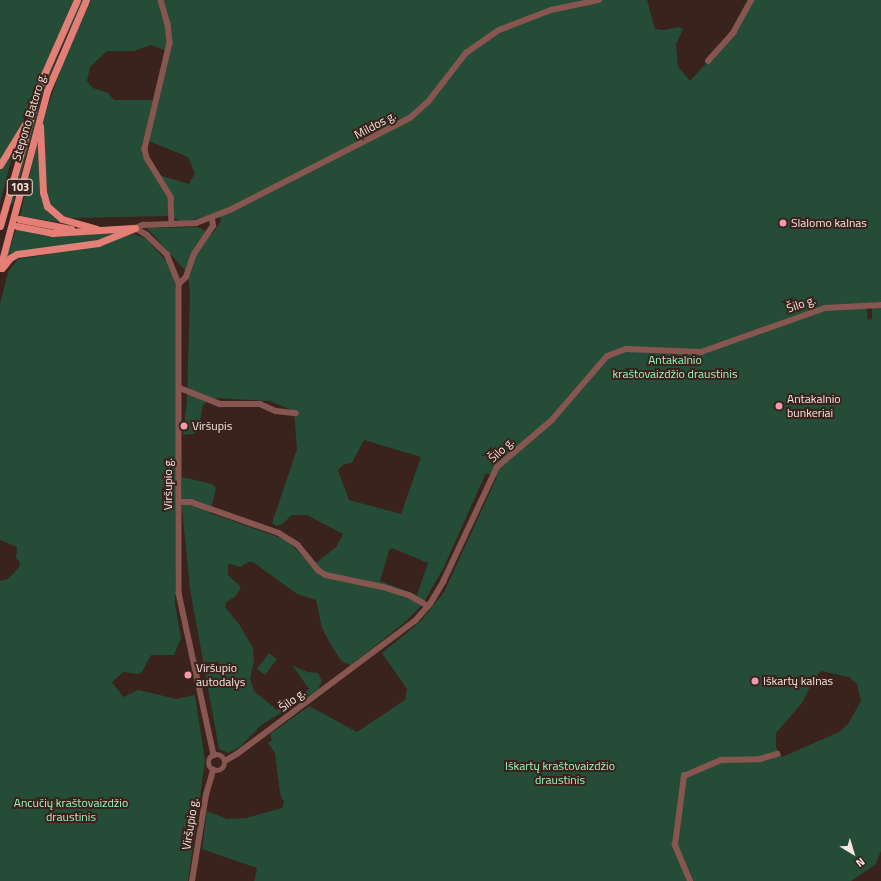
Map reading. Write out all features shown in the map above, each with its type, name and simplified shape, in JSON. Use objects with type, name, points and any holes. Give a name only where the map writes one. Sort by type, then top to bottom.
[{"type":"main road","name":"Stepono Batoro g.","points":[[0,226],[31,114],[53,53],[77,0]]},
{"type":"main road","name":"Stepono Batoro g.","points":[[0,268],[42,107],[55,70],[86,0]]},
{"type":"main road","points":[[42,107],[40,138],[45,202],[53,214],[62,219],[97,229]]},
{"type":"main road","points":[[0,165],[31,114]]},
{"type":"main road","points":[[18,222],[52,233],[77,230],[135,228]]},
{"type":"main road","points":[[0,272],[10,258],[17,254],[98,243],[135,228]]},
{"type":"street","points":[[161,0],[168,24],[170,43],[145,149],[147,158],[171,197],[172,224]]},
{"type":"street","name":"Mildos g.","points":[[135,228],[196,223],[212,219],[410,118],[428,102],[469,50],[499,30],[551,10],[599,0]]},
{"type":"street","points":[[708,61],[734,34],[751,0]]},
{"type":"street","points":[[179,284],[186,277],[194,254],[213,226],[212,219]]},
{"type":"street","name":"Viršupio g.","points":[[135,228],[154,240],[167,254],[179,284],[180,601],[214,755],[208,764],[213,770],[206,795],[192,881]]},
{"type":"street","name":"Šilo g.","points":[[225,761],[237,754],[405,629],[428,606],[443,582],[497,467],[552,420],[607,356],[626,350],[701,352],[825,308],[881,305]]},
{"type":"street","points":[[180,388],[220,404],[260,404],[276,411],[296,414]]},
{"type":"street","points":[[179,502],[191,502],[279,533],[301,547],[318,570],[326,575],[383,587],[409,595],[428,606]]},
{"type":"street","points":[[690,881],[675,845],[684,776],[721,760],[760,759],[777,754]]},
{"type":"street","points":[[213,770],[222,770],[225,761],[221,756],[214,755]]},
{"type":"green space","points":[[0,0],[75,0],[40,76],[22,124],[0,160]]},
{"type":"green space","points":[[80,0],[84,0],[60,50],[42,97],[13,204],[9,203],[40,92]]},
{"type":"green space","points":[[91,0],[647,0],[655,29],[664,30],[679,27],[683,29],[676,44],[678,66],[690,81],[734,33],[751,0],[881,0],[881,304],[866,305],[868,320],[872,319],[872,308],[881,308],[881,851],[875,865],[851,881],[254,881],[257,868],[202,849],[207,811],[227,819],[246,818],[282,808],[284,802],[280,794],[275,753],[268,743],[272,740],[270,734],[309,706],[357,732],[405,700],[407,689],[382,653],[421,621],[444,592],[497,477],[486,473],[443,569],[422,605],[404,623],[351,665],[342,662],[331,645],[322,628],[316,600],[297,594],[253,562],[248,562],[240,567],[231,564],[228,565],[228,575],[241,587],[235,597],[226,602],[225,607],[239,624],[253,648],[254,660],[250,678],[254,691],[277,710],[309,689],[292,665],[307,672],[318,673],[322,681],[318,690],[260,726],[240,747],[228,753],[219,749],[190,589],[182,508],[182,477],[212,484],[216,488],[210,513],[287,540],[312,566],[336,547],[343,534],[307,515],[292,515],[281,525],[276,526],[272,523],[297,449],[294,411],[270,401],[213,398],[203,405],[198,431],[193,434],[183,435],[187,399],[190,294],[188,274],[147,228],[197,227],[212,234],[221,221],[220,217],[215,214],[184,222],[168,216],[71,218],[58,215],[47,202],[43,121],[63,62]],"holes":[[[151,45],[167,51],[149,141],[188,157],[195,173],[189,184],[152,173],[145,160],[142,147],[153,100],[114,100],[108,93],[93,88],[87,81],[90,67],[107,51],[134,51]],[[364,440],[421,457],[401,514],[349,500],[338,470],[344,464],[352,463]],[[392,548],[428,563],[417,595],[380,581],[389,550]],[[821,671],[849,677],[857,684],[861,701],[848,724],[839,732],[782,757],[776,747],[776,733],[802,703],[814,679]]]},
{"type":"green space","points":[[20,137],[13,153],[0,203],[0,167]]},
{"type":"green space","points":[[38,138],[43,201],[75,225],[20,216]]},
{"type":"green space","points":[[16,229],[69,236],[123,231],[104,239],[7,257]]},
{"type":"green space","name":"Ancučių kraštovaizdžio draustinis","points":[[134,234],[147,239],[167,262],[173,273],[177,299],[175,604],[181,638],[174,655],[151,655],[142,672],[138,674],[123,672],[112,682],[123,697],[138,690],[177,699],[195,695],[205,761],[188,881],[0,881],[0,581],[8,579],[19,567],[20,562],[16,558],[17,547],[0,540],[0,304],[8,272],[18,259],[86,248]]},
{"type":"green space","points":[[269,653],[277,659],[265,675],[257,669]]},
{"type":"place","name":"Slalomo kalnas","points":[[783,223]]},
{"type":"place","name":"Antakalnio bunkeriai","points":[[779,406]]},
{"type":"place","name":"Viršupis","points":[[184,426]]},
{"type":"place","name":"Viršupio autodalys","points":[[188,675]]},
{"type":"place","name":"Iškartų kalnas","points":[[755,681]]},
{"type":"park label","name":"Antakalnio kraštovaizdžio draustinis","points":[[675,367]]},
{"type":"park label","name":"Iškartų kraštovaizdžio draustinis","points":[[560,773]]}]
